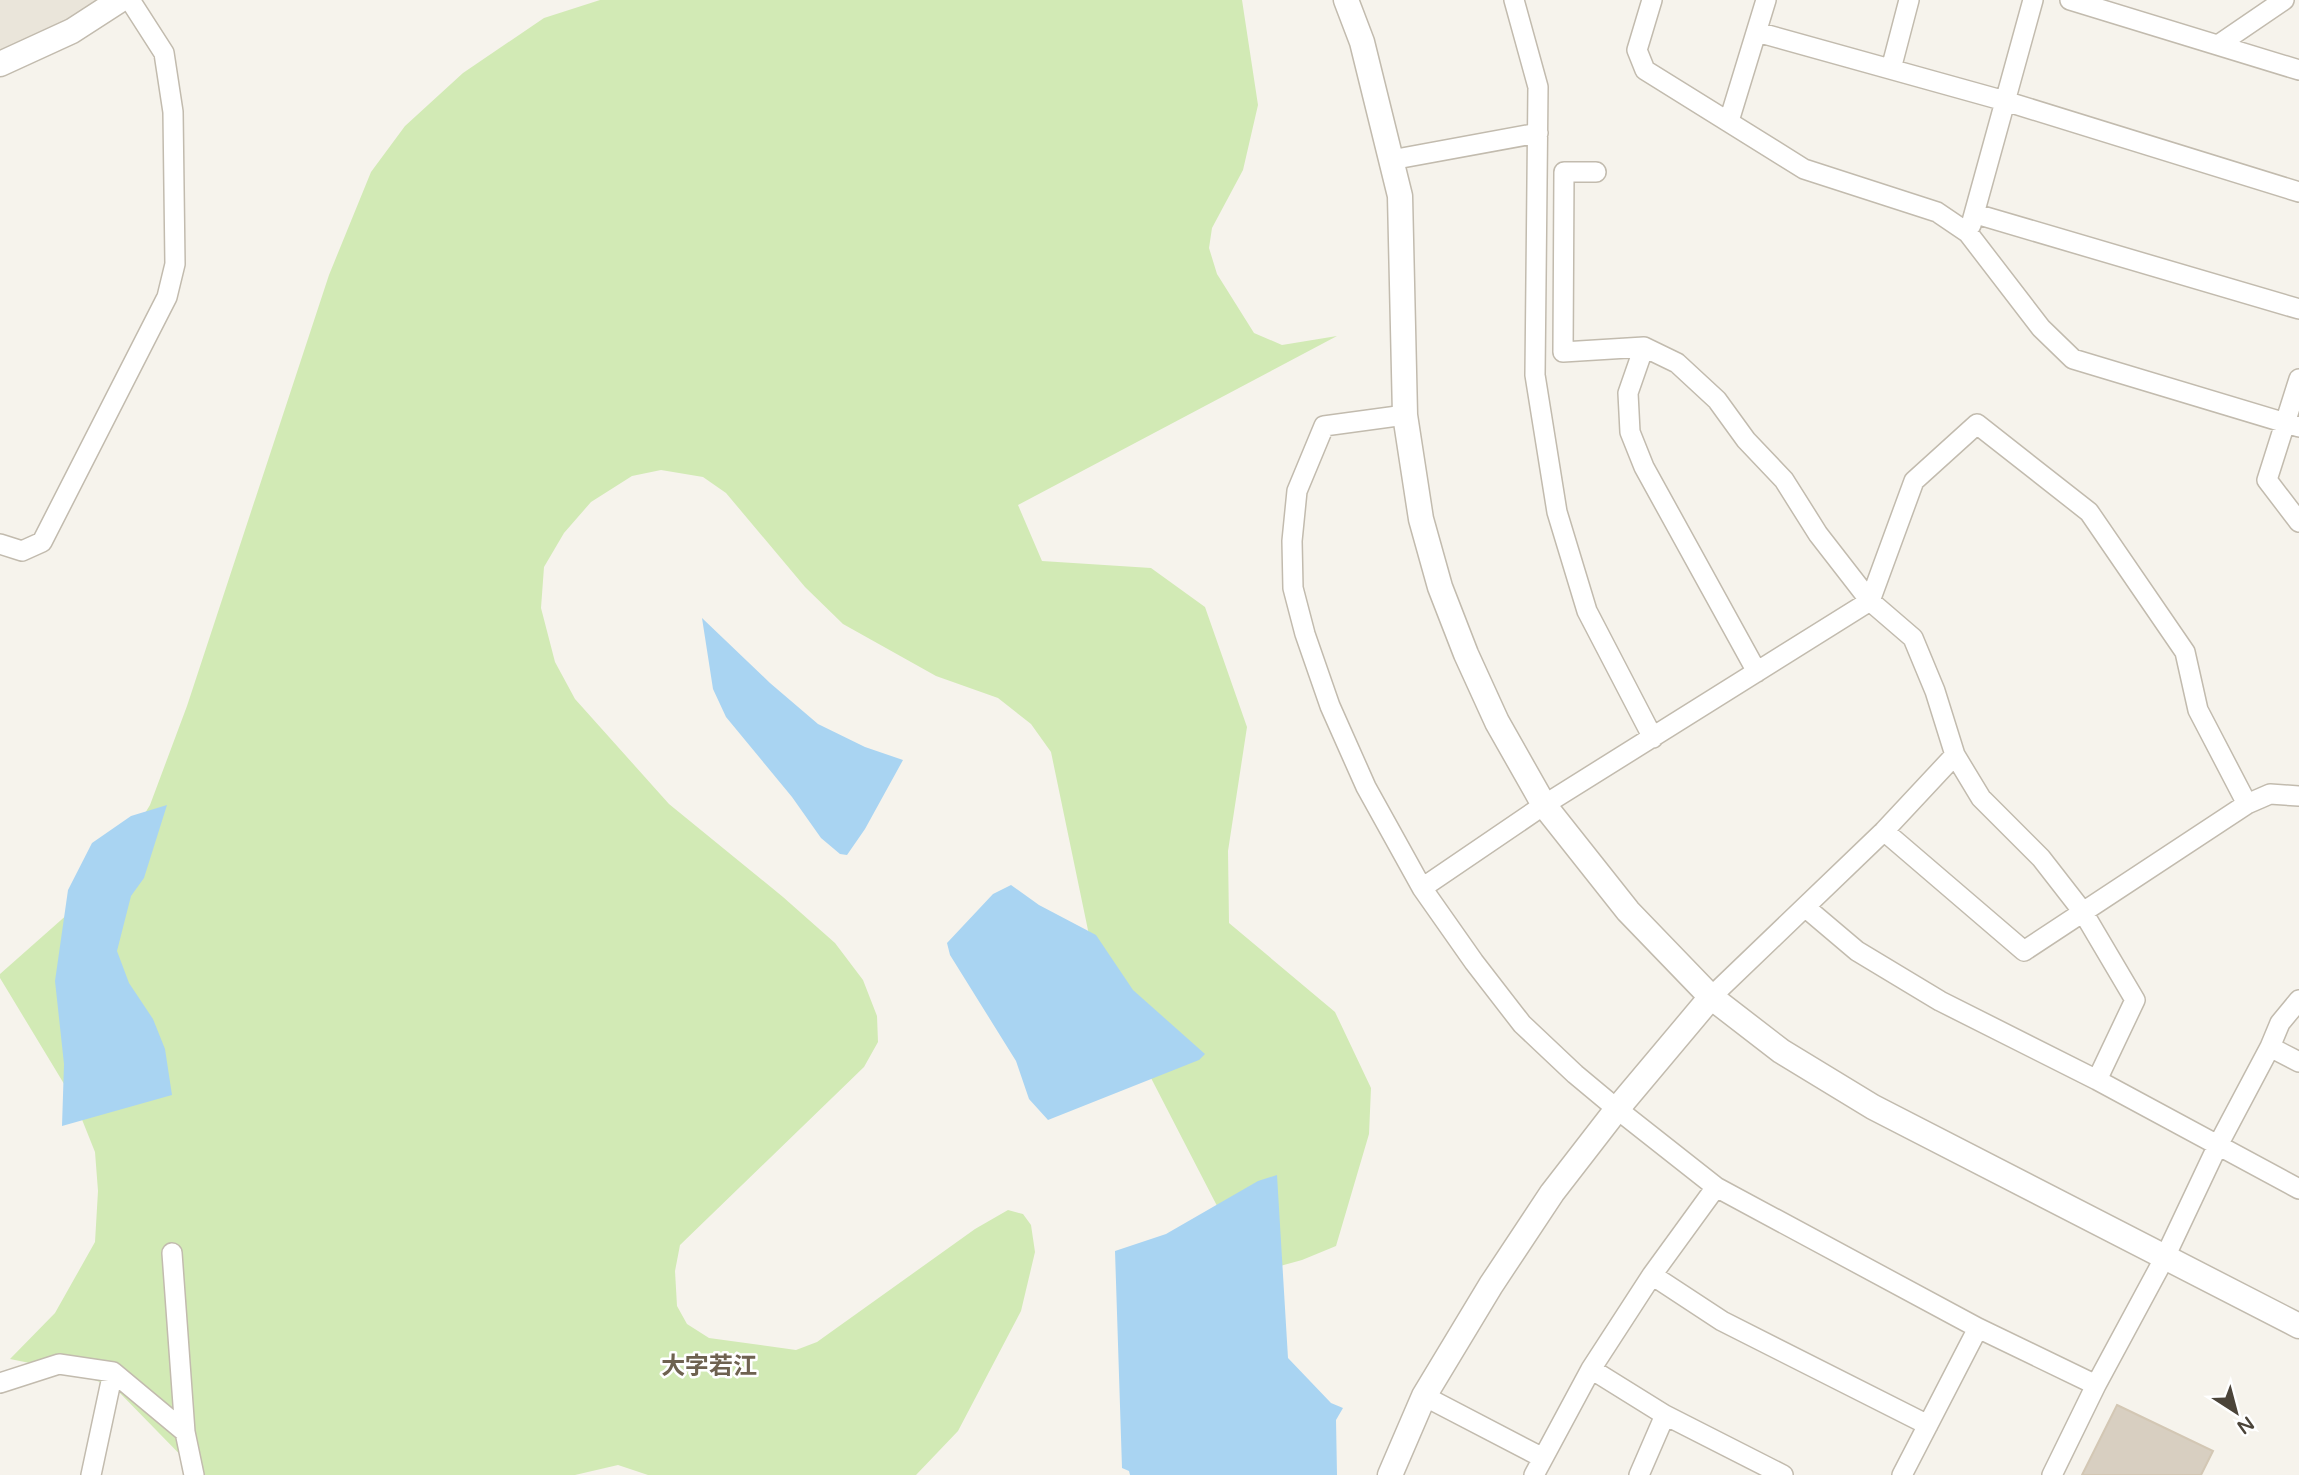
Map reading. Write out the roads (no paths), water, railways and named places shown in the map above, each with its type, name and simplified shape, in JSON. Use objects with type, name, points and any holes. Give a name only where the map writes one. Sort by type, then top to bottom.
[{"type":"street","points":[[0,64],[72,31],[120,0]]},
{"type":"street","points":[[0,544],[22,551],[42,542],[166,297],[175,264],[173,112],[164,53],[130,0]]},
{"type":"street","points":[[1346,0],[1362,42],[1400,196],[1405,415],[1421,519],[1440,587],[1466,654],[1497,722],[1544,805],[1628,911],[1711,997],[1781,1051],[1873,1107],[2299,1326]]},
{"type":"street","points":[[1514,0],[1538,87],[1535,374],[1557,512],[1587,611],[1653,738]]},
{"type":"street","points":[[1652,0],[1637,50],[1645,70],[1804,169],[1937,212],[1968,233],[2041,328],[2073,359],[2292,425]]},
{"type":"street","points":[[1729,121],[1766,0]]},
{"type":"street","points":[[1891,69],[1909,0]]},
{"type":"street","points":[[1968,233],[1976,214],[2033,0]]},
{"type":"street","points":[[2070,0],[2299,70]]},
{"type":"street","points":[[2218,45],[2284,0]]},
{"type":"street","points":[[1757,32],[2005,101],[2299,192]]},
{"type":"street","points":[[1391,160],[1538,132]]},
{"type":"street","points":[[1596,172],[1564,172],[1563,352],[1644,347],[1677,363],[1717,400],[1746,440],[1784,480],[1818,534],[1870,601],[1913,638],[1935,691],[1955,755],[1981,798],[2041,858],[2083,912],[2134,1000],[2097,1080]]},
{"type":"street","points":[[1976,214],[2299,309]]},
{"type":"street","points":[[1644,347],[1628,393],[1630,432],[1644,467],[1757,672]]},
{"type":"street","points":[[2299,379],[2292,425],[2267,480],[2299,522]]},
{"type":"street","points":[[1405,415],[1324,426],[1297,491],[1292,553],[1293,589],[1330,705],[1366,787],[1422,888],[1474,962],[1522,1024],[1575,1074],[1617,1110],[1717,1186],[1978,1328],[2096,1385]]},
{"type":"street","points":[[1422,888],[1544,805],[1870,601],[1914,481],[1977,424],[2089,512],[2185,652],[2198,710],[2247,804]]},
{"type":"street","points":[[1390,1475],[1424,1396],[1491,1285],[1552,1193],[1617,1110],[1711,997],[1884,831],[1955,755]]},
{"type":"street","points":[[1884,831],[2024,951],[2247,804],[2270,794],[2299,796]]},
{"type":"street","points":[[1805,907],[1857,951],[1928,993],[2299,1189]]},
{"type":"street","points":[[2052,1475],[2096,1385],[2165,1257],[2280,1023],[2299,999]]},
{"type":"street","points":[[2270,1047],[2299,1062]]},
{"type":"street","points":[[1424,1396],[1539,1467],[1591,1369],[1652,1275],[1717,1186]]},
{"type":"street","points":[[172,1253],[185,1432],[194,1475]]},
{"type":"street","points":[[1652,1275],[1722,1321],[1928,1425]]},
{"type":"street","points":[[1902,1475],[1978,1328]]},
{"type":"street","points":[[0,1383],[59,1364],[113,1372],[185,1432]]},
{"type":"street","points":[[1591,1369],[1665,1415],[1775,1473]]},
{"type":"street","points":[[91,1475],[113,1372]]},
{"type":"street","points":[[1639,1475],[1665,1415]]},
{"type":"water","points":[[702,618],[770,683],[818,724],[865,747],[903,760],[865,829],[847,855],[840,854],[821,838],[792,797],[726,717],[713,689]]},
{"type":"water","points":[[167,805],[144,878],[131,896],[117,951],[129,983],[153,1019],[165,1049],[172,1095],[62,1126],[64,1064],[55,981],[68,890],[92,843],[131,816]]},
{"type":"water","points":[[1011,885],[1039,905],[1096,935],[1133,990],[1205,1054],[1199,1060],[1048,1120],[1029,1099],[1016,1061],[950,955],[947,943],[993,894]]},
{"type":"water","points":[[1277,1175],[1288,1358],[1331,1403],[1343,1408],[1336,1420],[1337,1475],[1130,1475],[1129,1471],[1122,1468],[1115,1251],[1166,1234],[1258,1181]]},
{"type":"district","name":"大字若江","points":[[709,1366]]}]
